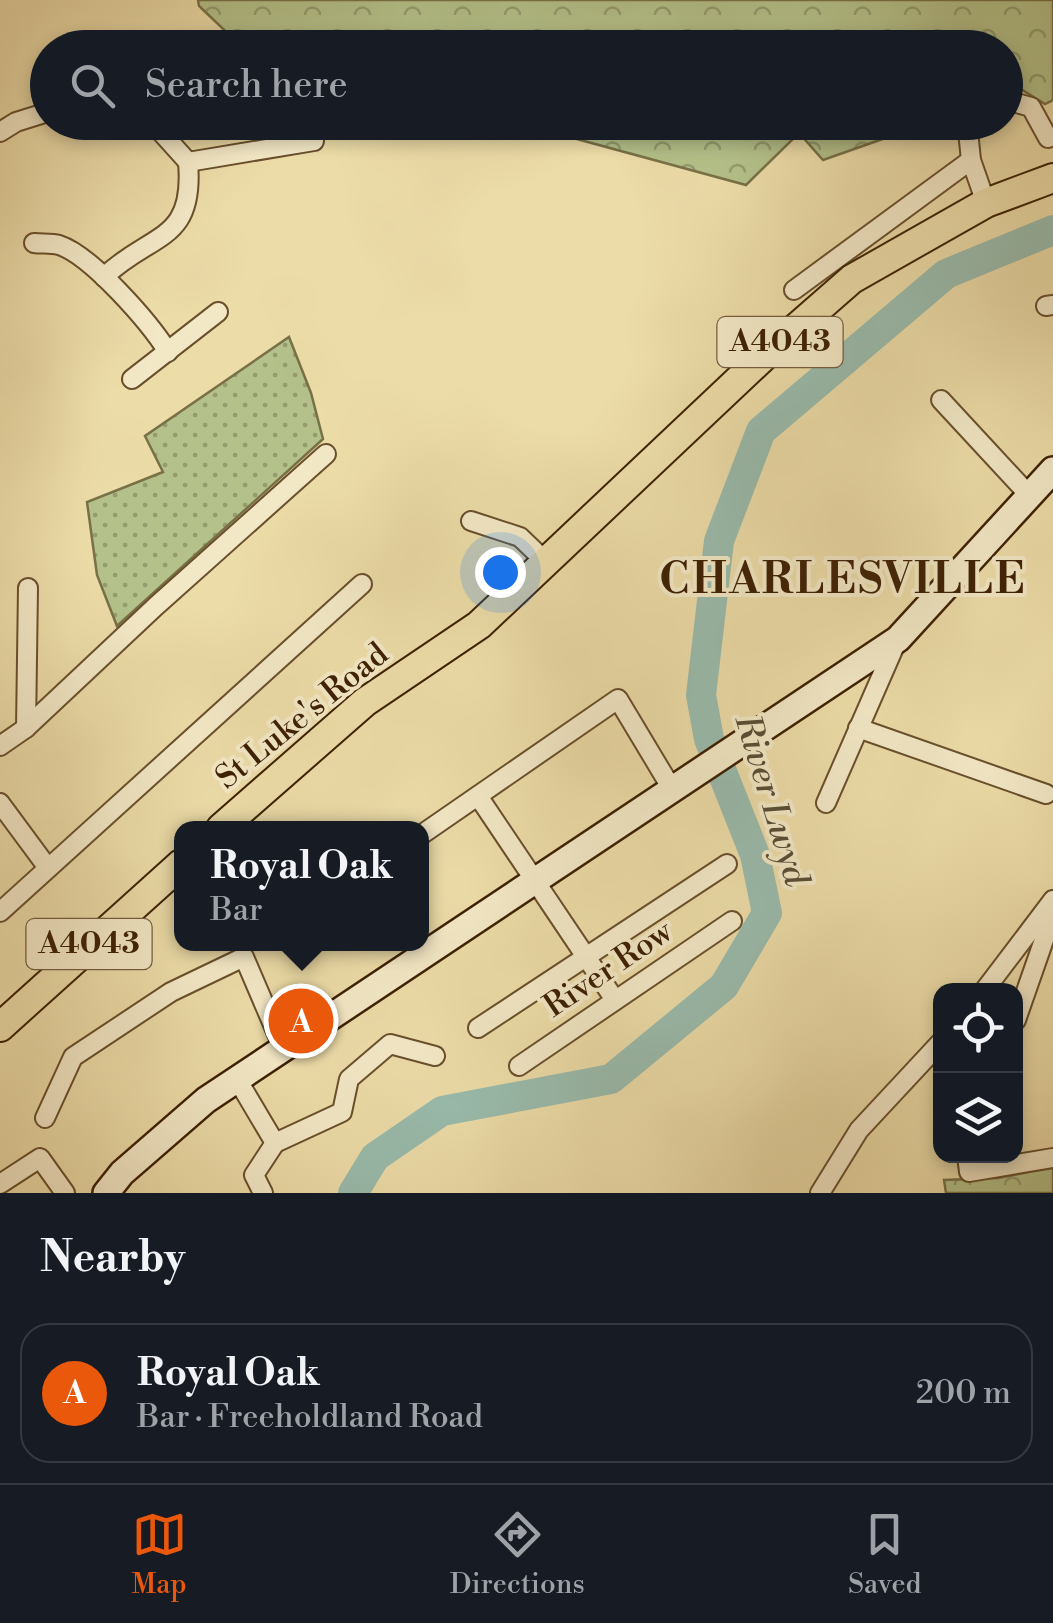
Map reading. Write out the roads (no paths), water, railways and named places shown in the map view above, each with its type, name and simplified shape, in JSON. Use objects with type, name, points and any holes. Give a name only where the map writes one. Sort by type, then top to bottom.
[{"type":"main road","name":"A4043","points":[[546,562],[764,356],[852,280],[986,203],[1053,178]]},
{"type":"main road","points":[[106,1193],[122,1173],[206,1100],[898,639],[1053,470]]},
{"type":"main road","name":"St Luke's Road","points":[[229,821],[364,702],[479,625],[546,562]]},
{"type":"main road","name":"A4043","points":[[0,1027],[174,870]]},
{"type":"street","points":[[1023,105],[1031,107],[1048,138]]},
{"type":"street","points":[[0,132],[30,118]]},
{"type":"street","points":[[104,277],[176,226],[187,206],[188,162],[168,140]]},
{"type":"street","points":[[968,140],[970,160],[986,203]]},
{"type":"street","points":[[188,162],[314,141]]},
{"type":"street","points":[[794,290],[970,160]]},
{"type":"street","points":[[34,243],[60,245],[104,277],[154,329],[168,352]]},
{"type":"street","points":[[132,379],[218,312]]},
{"type":"street","points":[[941,400],[1029,495]]},
{"type":"street","points":[[0,746],[26,728],[326,454]]},
{"type":"street","points":[[471,521],[520,537],[546,562]]},
{"type":"street","points":[[0,912],[362,584]]},
{"type":"street","points":[[26,728],[28,588]]},
{"type":"street","points":[[826,803],[898,639]]},
{"type":"street","points":[[429,830],[618,700],[672,789]]},
{"type":"street","points":[[858,728],[1046,794]]},
{"type":"street","points":[[478,796],[615,1000]]},
{"type":"street","points":[[0,803],[48,868]]},
{"type":"street","points":[[478,1028],[727,864]]},
{"type":"street","points":[[989,983],[1053,900]]},
{"type":"street","points":[[1023,1000],[1053,914]]},
{"type":"street","name":"River Row","points":[[519,1066],[732,921]]},
{"type":"street","points":[[45,1118],[72,1056],[171,992],[244,957],[283,1048]]},
{"type":"street","points":[[263,1193],[254,1175],[275,1143],[342,1112],[348,1079],[390,1044],[435,1056]]},
{"type":"street","points":[[820,1193],[859,1130],[933,1051]]},
{"type":"street","points":[[237,1079],[275,1143]]},
{"type":"street","points":[[0,1184],[40,1158],[65,1193]]},
{"type":"street","points":[[968,1163],[969,1172],[1053,1158]]},
{"type":"waterway","name":"River Lwyd","points":[[353,1193],[375,1157],[442,1111],[611,1079],[724,986],[767,913],[755,855],[709,739],[701,695],[719,541],[761,431],[946,274],[1053,230]]},
{"type":"place","name":"Royal Oak","points":[[301,1021]]},
{"type":"district","name":"CHARLESVILLE","points":[[843,580]]}]
